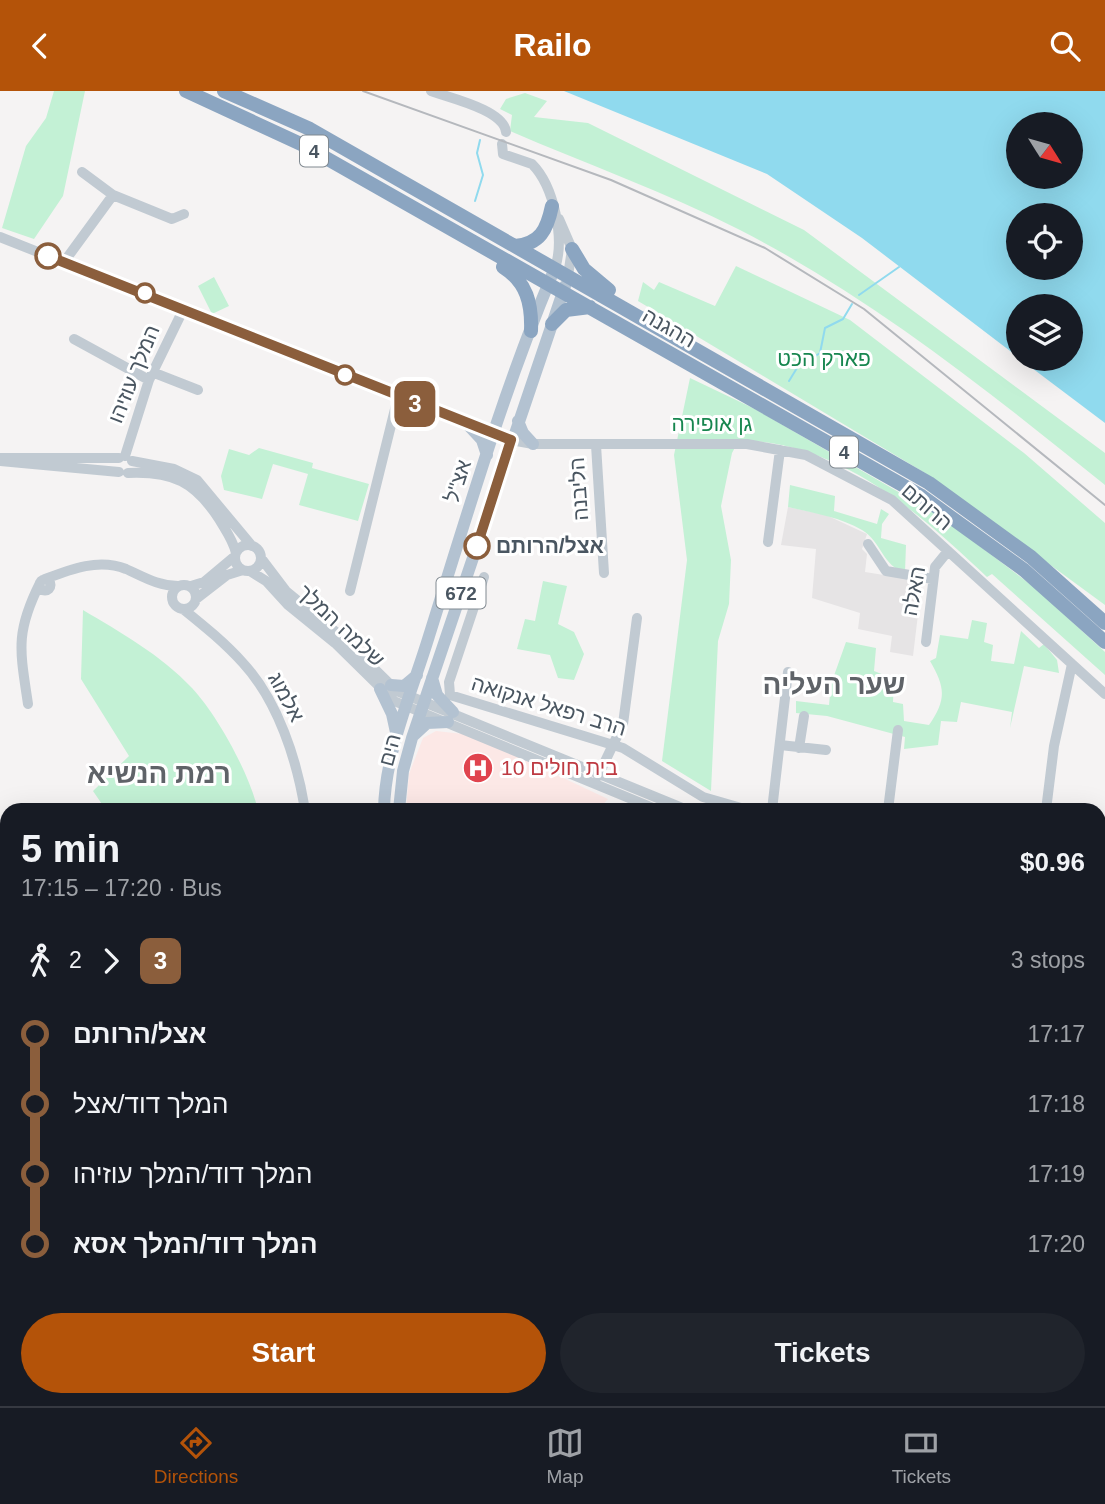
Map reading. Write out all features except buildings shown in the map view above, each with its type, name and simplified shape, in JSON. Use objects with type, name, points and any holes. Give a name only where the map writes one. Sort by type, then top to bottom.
[{"type":"highway","name":"ההגנה","points":[[186,91],[303,145],[920,495],[1024,570],[1105,642]]},
{"type":"highway","name":"ההגנה","points":[[224,91],[310,129],[929,483],[1031,557],[1105,623]]},
{"type":"highway","points":[[515,246],[530,244],[540,238],[552,207]]},
{"type":"highway","points":[[436,221],[518,278],[529,302],[531,331]]},
{"type":"highway","points":[[572,249],[589,275],[649,322]]},
{"type":"highway","points":[[552,324],[566,310],[590,307]]},
{"type":"main road","name":"אצ\"ל","points":[[409,702],[487,455],[555,268]]},
{"type":"main road","name":"אצ\"ל","points":[[423,707],[568,276]]},
{"type":"main road","points":[[518,421],[523,433],[533,444]]},
{"type":"main road","points":[[469,426],[482,440],[487,455]]},
{"type":"main road","points":[[398,739],[385,687],[404,685],[418,675]]},
{"type":"main road","points":[[412,738],[427,723],[451,717],[437,695],[432,678]]},
{"type":"main road","name":"הים","points":[[385,803],[388,773],[409,702]]},
{"type":"main road","name":"הים","points":[[400,803],[403,771],[423,707]]},
{"type":"street","points":[[431,91],[499,117],[506,132]]},
{"type":"street","points":[[502,144],[503,154],[530,162],[543,182],[572,249],[568,276]]},
{"type":"street","points":[[82,173],[113,194],[172,219],[184,214]]},
{"type":"street","points":[[64,262],[113,194]]},
{"type":"street","points":[[552,207],[559,243],[555,268]]},
{"type":"street","name":"הרותם","points":[[0,237],[184,308],[469,426],[511,440],[533,444],[596,445],[747,443],[806,455],[892,500],[1105,694]]},
{"type":"street","name":"המלך עוזיהו","points":[[124,464],[151,376],[184,308]]},
{"type":"street","points":[[74,339],[151,376],[198,390]]},
{"type":"street","points":[[350,591],[398,397]]},
{"type":"street","name":"הליבנה","points":[[596,445],[604,573]]},
{"type":"street","points":[[768,542],[780,450]]},
{"type":"street","points":[[0,459],[124,464],[174,469],[197,480],[261,558],[259,565],[247,571],[227,575],[183,609],[155,583]]},
{"type":"street","points":[[124,464],[175,478],[197,490],[232,539],[237,565],[247,571]]},
{"type":"street","points":[[868,544],[886,571],[933,579]]},
{"type":"street","points":[[28,704],[19,644],[23,622],[31,602],[45,585],[66,571],[105,564],[155,583],[191,586],[204,582],[243,547],[252,546]]},
{"type":"street","name":"האלה","points":[[926,642],[935,567],[948,551]]},
{"type":"street","name":"שלמה המלך","points":[[261,558],[271,575],[293,598],[341,636],[385,687]]},
{"type":"street","name":"שלמה המלך","points":[[247,571],[266,581],[287,604],[385,687],[409,702]]},
{"type":"street","name":"הרב רפאל אנקואה","points":[[484,577],[449,682],[450,695],[615,745],[703,797],[724,803]]},
{"type":"street","points":[[173,600],[173,592],[178,586]]},
{"type":"street","points":[[191,586],[195,601]]},
{"type":"street","name":"אלמוג","points":[[195,601],[200,620]]},
{"type":"street","name":"אלמוג","points":[[183,609],[200,620],[245,665],[266,697],[288,743],[304,803]]},
{"type":"street","points":[[598,778],[624,724],[637,618]]},
{"type":"street","points":[[1047,803],[1054,745],[1072,664]]},
{"type":"street","points":[[773,803],[788,672]]},
{"type":"street","points":[[409,702],[668,803]]},
{"type":"street","points":[[799,748],[804,716]]},
{"type":"street","points":[[889,803],[898,730]]},
{"type":"street","points":[[780,745],[826,750]]},
{"type":"street","points":[[598,778],[645,803]]},
{"type":"shaded area","points":[[788,507],[826,515],[867,534],[862,549],[867,554],[865,572],[922,581],[913,656],[890,652],[892,636],[858,629],[860,613],[812,598],[816,549],[781,545]]},
{"type":"shaded area","name":"בית חולים 10","points":[[436,731],[463,734],[493,745],[608,799],[604,803],[407,803],[409,774],[423,738]]},
{"type":"green space","points":[[54,91],[85,91],[63,196],[34,239],[2,228],[26,146],[46,118]]},
{"type":"green space","points":[[525,93],[547,101],[534,117],[588,123],[804,230],[1105,453],[1105,485],[974,381],[837,285],[740,230],[684,203],[510,131],[512,115],[500,109],[506,99]]},
{"type":"green space","name":"פארק הכט","points":[[736,266],[850,320],[1024,453],[1105,523],[1105,605],[925,473],[638,301],[643,282],[654,290],[659,282],[715,306]]},
{"type":"green space","points":[[214,277],[229,306],[212,314],[198,286]]},
{"type":"green space","name":"גן אופירה","points":[[690,378],[755,409],[940,516],[1035,588],[1105,652],[1105,675],[992,574],[987,577],[905,505],[875,485],[844,467],[811,453],[776,444],[739,440],[732,453],[721,506],[731,560],[729,604],[718,641],[711,791],[662,761],[687,560],[674,455]]},
{"type":"green space","points":[[259,448],[313,463],[312,468],[369,484],[358,521],[299,505],[308,474],[273,464],[262,499],[224,490],[221,476],[229,449],[249,455]]},
{"type":"green space","points":[[790,485],[835,496],[834,511],[877,524],[881,509],[889,514],[882,524],[881,538],[906,545],[905,572],[892,565],[862,530],[836,519],[788,507]]},
{"type":"green space","points":[[543,581],[567,586],[558,624],[574,632],[584,654],[574,680],[558,678],[550,655],[517,649],[525,619],[535,621]]},
{"type":"green space","points":[[83,610],[154,655],[192,688],[231,746],[248,779],[256,803],[101,803],[93,791],[129,756],[81,679]]},
{"type":"green space","points":[[972,620],[987,623],[984,642],[993,645],[991,661],[1014,664],[1021,631],[1039,648],[1044,644],[1057,660],[1059,673],[1024,666],[1010,728],[1012,712],[961,702],[957,722],[941,721],[938,745],[904,749],[905,737],[827,716],[796,713],[796,701],[829,705],[831,684],[846,642],[876,648],[874,671],[894,679],[893,702],[903,704],[904,721],[929,725],[939,708],[942,693],[939,678],[930,661],[936,658],[940,635],[968,639]]},
{"type":"water","points":[[564,91],[1105,91],[1105,423],[1036,371],[1083,371],[1083,294],[1006,294],[1006,348],[862,238],[767,174]]},
{"type":"waterway","points":[[475,201],[483,175],[477,153],[480,140]]},
{"type":"waterway","points":[[859,295],[899,267]]},
{"type":"waterway","points":[[789,381],[797,368],[820,353],[825,328],[843,319],[852,304]]},
{"type":"railway","points":[[363,91],[611,180],[765,248],[864,309],[1105,505]]},
{"type":"bus line","name":"3","points":[[48,256],[184,308],[469,426],[511,440],[477,546]]},
{"type":"place","name":"אצל/הרותם","points":[[477,546]]},
{"type":"place","name":"בית חולים 10","points":[[478,768]]},
{"type":"district","name":"שער העליה","points":[[834,684]]},
{"type":"district","name":"רמת הנשיא","points":[[159,773]]}]
